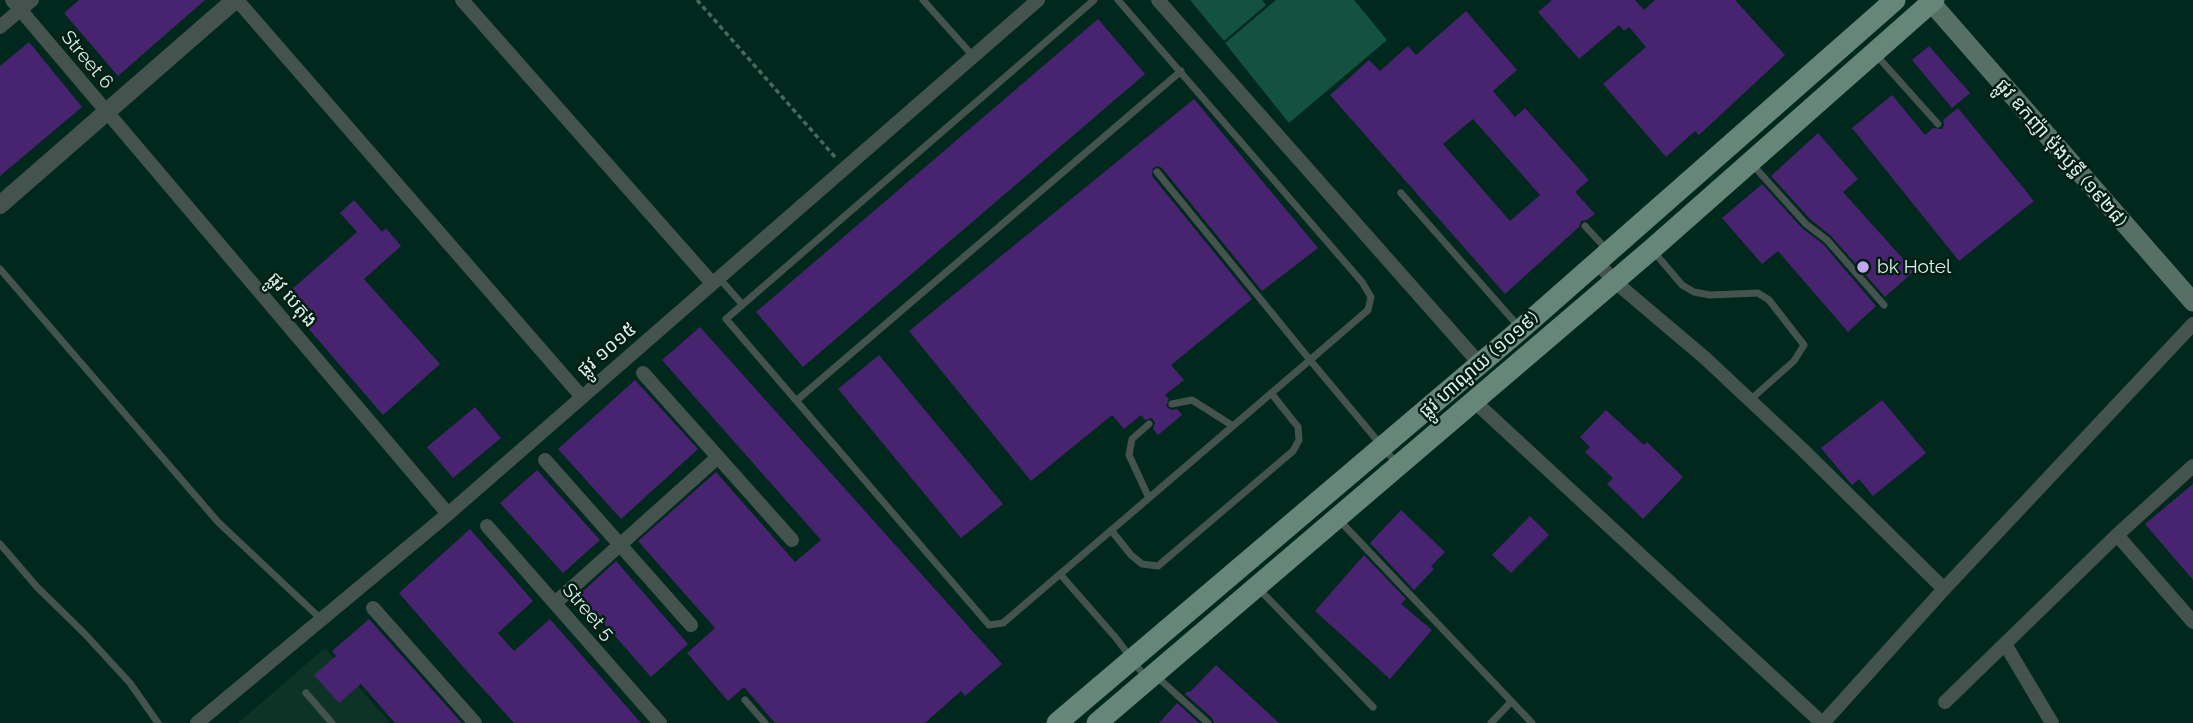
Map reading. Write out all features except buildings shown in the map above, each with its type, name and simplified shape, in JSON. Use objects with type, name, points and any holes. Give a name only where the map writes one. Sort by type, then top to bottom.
[{"type":"main road","name":"ផ្លូវ ហាណូយ (១០១៩)","points":[[1057,723],[1521,329],[1895,0]]},
{"type":"main road","name":"ផ្លូវ ហាណូយ (១០១៩)","points":[[1097,723],[1652,250],[1874,53],[1928,1]]},
{"type":"main road","name":"ផ្លូវ ឧកញ៉ា ម៉ុងឫទ្ធី (១៩២៨)","points":[[1928,1],[2193,302]]},
{"type":"street","points":[[0,205],[236,0],[582,397]]},
{"type":"street","points":[[462,0],[716,281]]},
{"type":"street","name":"ផ្លូវ ១០១៥","points":[[197,723],[448,514],[1038,0]]},
{"type":"street","points":[[1158,0],[1480,364]]},
{"type":"street","points":[[0,27],[21,3]]},
{"type":"street","name":"Street 6","points":[[21,3],[106,112]]},
{"type":"street","name":"ផ្លូវ បេតុង","points":[[106,112],[448,514]]},
{"type":"street","points":[[1603,256],[1614,281],[1705,358],[1944,589]]},
{"type":"street","points":[[1475,402],[1822,723],[2193,324]]},
{"type":"street","points":[[643,373],[792,540]]},
{"type":"street","points":[[555,603],[718,457]]},
{"type":"street","points":[[545,460],[691,625]]},
{"type":"street","points":[[1945,702],[2117,535],[2193,466]]},
{"type":"street","name":"Street 5","points":[[487,526],[660,723]]},
{"type":"street","points":[[2117,535],[2193,622]]},
{"type":"street","points":[[373,608],[475,723]]},
{"type":"street","points":[[2005,644],[2052,723]]},
{"type":"lane","points":[[923,0],[973,57]]},
{"type":"lane","points":[[1094,0],[726,318],[989,625],[1003,623],[1368,310],[1371,298],[1362,282],[1118,0]]},
{"type":"lane","points":[[1874,53],[1938,124]]},
{"type":"lane","points":[[797,400],[1181,71]]},
{"type":"lane","points":[[1751,162],[1806,224],[1827,240],[1884,305]]},
{"type":"lane","points":[[1157,172],[1399,467]]},
{"type":"lane","points":[[1401,193],[1521,329]]},
{"type":"lane","points":[[1585,226],[1603,256]]},
{"type":"lane","points":[[1652,250],[1682,285],[1693,292],[1710,295],[1758,293],[1769,300],[1804,345],[1794,360],[1750,400]]},
{"type":"lane","points":[[0,269],[218,522],[321,620]]},
{"type":"lane","points":[[716,281],[742,304]]},
{"type":"lane","points":[[1111,530],[1142,564],[1158,566],[1293,451],[1299,440],[1298,427],[1271,393]]},
{"type":"lane","points":[[1172,404],[1192,400],[1233,426]]},
{"type":"lane","points":[[1149,424],[1132,439],[1129,455],[1149,498]]},
{"type":"lane","points":[[1338,519],[1532,723]]},
{"type":"lane","points":[[0,544],[37,587],[130,683],[158,723]]},
{"type":"lane","points":[[1060,574],[1132,659],[1208,723]]},
{"type":"lane","points":[[1258,587],[1373,707]]},
{"type":"lane","points":[[306,693],[332,723]]},
{"type":"lane","points":[[745,700],[765,723]]},
{"type":"lane","points":[[1491,723],[1511,702]]},
{"type":"path","points":[[697,0],[846,169]]},
{"type":"shaded area","points":[[1190,0],[1262,0],[1266,5],[1224,41]]},
{"type":"shaded area","points":[[1276,0],[1354,0],[1387,40],[1289,123],[1225,43]]},
{"type":"shaded area","points":[[325,648],[390,723],[238,723]]},
{"type":"place","name":"bk Hotel","points":[[1863,267]]}]
